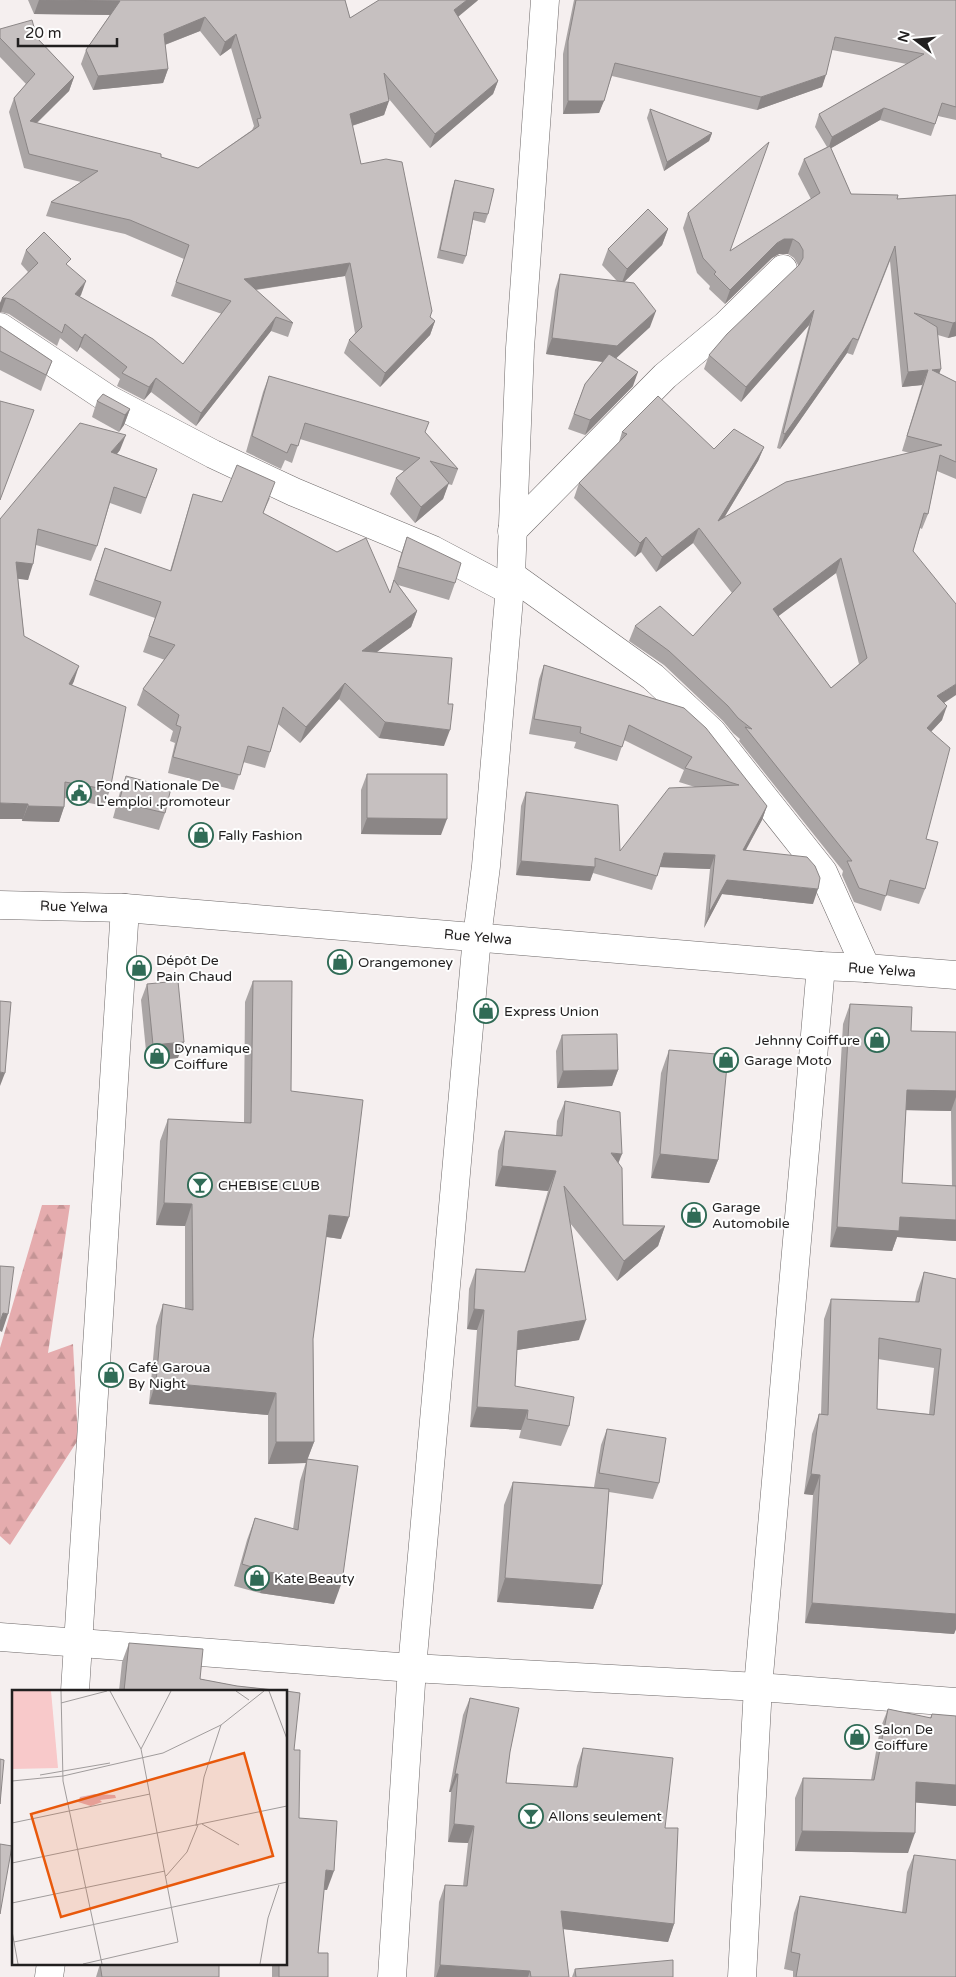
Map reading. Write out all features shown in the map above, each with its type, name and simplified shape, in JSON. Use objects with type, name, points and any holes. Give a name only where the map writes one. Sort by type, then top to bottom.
[{"type":"street","points":[[392,1977],[412,1668],[477,937],[486,866],[510,583],[520,348],[545,0]]},
{"type":"street","points":[[512,531],[665,376],[726,325],[783,269]]},
{"type":"street","points":[[0,327],[108,399],[213,454],[294,492],[510,583],[552,606],[653,677],[712,732],[823,872],[866,968]]},
{"type":"street","name":"Rue Yelwa","points":[[0,904],[125,908],[821,966],[956,975]]},
{"type":"street","points":[[75,1690],[125,908]]},
{"type":"street","points":[[742,1977],[758,1687],[821,966]]},
{"type":"street","points":[[0,1637],[412,1668],[758,1687],[956,1702]]},
{"type":"street","points":[[49,1977],[51,1964]]},
{"type":"green space","points":[[42,1205],[70,1205],[48,1353],[73,1344],[78,1440],[10,1545],[0,1536],[0,1348]]},
{"type":"building","points":[[46,0],[345,0],[350,18],[379,0],[467,0],[454,10],[498,81],[435,134],[384,73],[389,101],[350,114],[361,164],[386,159],[402,162],[432,311],[430,317],[435,321],[385,373],[349,340],[362,327],[350,263],[244,279],[293,323],[276,317],[201,413],[156,378],[149,387],[122,373],[127,367],[85,334],[82,338],[65,324],[62,333],[14,300],[2,298],[38,263],[26,250],[44,232],[71,259],[66,264],[86,281],[75,294],[153,339],[183,364],[231,301],[176,282],[189,245],[130,220],[51,202],[98,171],[29,154],[14,98],[35,74],[0,38],[0,29],[32,20],[37,38],[74,77],[30,121],[161,154],[161,157],[198,168],[259,126],[257,119],[261,118],[236,34],[225,42],[205,17],[164,34],[168,69],[98,76],[86,50],[120,1]]},
{"type":"building","points":[[576,0],[956,0],[956,107],[942,103],[935,124],[884,108],[832,137],[819,114],[924,54],[835,37],[826,75],[761,97],[615,63],[604,101],[568,101],[568,41]]},
{"type":"building","points":[[650,109],[712,133],[667,162]]},
{"type":"building","points":[[769,142],[730,251],[820,193],[804,159],[830,146],[851,194],[898,195],[897,199],[956,195],[956,322],[953,323],[914,313],[937,327],[941,369],[932,370],[956,382],[956,462],[940,455],[928,514],[924,513],[913,551],[956,604],[956,684],[937,696],[947,706],[927,728],[950,748],[926,839],[938,842],[925,889],[890,880],[886,896],[859,888],[847,861],[852,861],[745,727],[752,729],[738,718],[728,706],[669,651],[635,626],[660,606],[693,636],[741,583],[699,528],[662,557],[646,537],[640,543],[579,483],[627,434],[622,432],[658,396],[714,449],[734,429],[764,447],[718,521],[786,482],[942,445],[907,436],[928,370],[908,372],[895,246],[858,340],[853,338],[785,434],[783,433],[814,310],[746,387],[709,355],[727,334],[799,265],[803,258],[803,250],[799,243],[793,239],[784,239],[777,243],[730,290],[714,274],[716,272],[703,258],[688,213]],"holes":[[[841,558],[867,658],[831,688],[773,609]]]},
{"type":"building","points":[[455,180],[494,189],[488,214],[474,212],[466,256],[440,250]]},
{"type":"building","points":[[648,209],[668,229],[627,269],[608,249]]},
{"type":"building","points":[[560,274],[634,283],[656,311],[617,346],[552,338]]},
{"type":"building","points":[[0,326],[52,361],[46,375],[0,351]]},
{"type":"building","points":[[609,354],[638,372],[590,420],[574,414],[585,384]]},
{"type":"building","points":[[269,376],[429,422],[425,432],[458,469],[430,461],[449,483],[421,507],[396,478],[420,458],[305,423],[298,446],[291,444],[287,453],[252,436]]},
{"type":"building","points":[[103,394],[130,409],[125,415],[97,401]]},
{"type":"building","points":[[0,401],[34,410],[0,500]]},
{"type":"building","points":[[80,423],[126,435],[111,452],[157,469],[146,498],[114,487],[97,546],[38,529],[33,564],[16,562],[24,636],[79,666],[69,684],[126,707],[110,790],[65,782],[64,807],[0,803],[0,519]]},
{"type":"building","points":[[237,465],[275,482],[263,513],[337,552],[366,538],[390,593],[394,580],[417,611],[362,651],[452,658],[448,704],[453,704],[450,730],[385,722],[345,683],[306,727],[283,707],[270,752],[248,746],[240,775],[173,757],[181,727],[176,725],[179,715],[143,689],[175,645],[149,636],[161,602],[95,580],[105,548],[171,571],[193,494],[222,502]]},
{"type":"building","points":[[407,537],[461,563],[455,583],[398,567]]},
{"type":"building","points":[[544,665],[684,708],[706,728],[767,806],[743,850],[807,857],[815,866],[820,878],[818,889],[727,880],[709,913],[715,855],[664,853],[657,876],[595,858],[595,867],[521,861],[526,792],[618,805],[620,851],[669,788],[739,785],[685,768],[692,757],[629,725],[622,747],[580,733],[581,727],[534,719]]},
{"type":"building","points":[[367,774],[447,774],[447,819],[367,818]]},
{"type":"building","points":[[126,776],[171,788],[165,813],[119,802]]},
{"type":"building","points":[[178,981],[184,1042],[153,1045],[147,984]]},
{"type":"building","points":[[253,981],[292,981],[291,1091],[363,1100],[349,1217],[329,1215],[313,1339],[314,1442],[276,1442],[276,1393],[156,1382],[163,1304],[193,1310],[192,1204],[164,1203],[168,1119],[251,1123]]},
{"type":"building","points":[[0,1001],[11,1002],[5,1073],[0,1072]]},
{"type":"building","points":[[850,1004],[912,1007],[911,1031],[956,1032],[956,1091],[907,1090],[902,1183],[956,1186],[956,1220],[900,1217],[899,1231],[837,1227]]},
{"type":"building","points":[[617,1034],[618,1070],[563,1071],[562,1035]]},
{"type":"building","points":[[669,1050],[728,1055],[718,1160],[660,1154]]},
{"type":"building","points":[[565,1101],[620,1112],[622,1154],[611,1153],[622,1168],[623,1225],[665,1226],[624,1261],[564,1186],[586,1320],[518,1331],[515,1386],[574,1397],[569,1426],[527,1419],[528,1410],[477,1407],[484,1310],[474,1309],[476,1269],[525,1272],[556,1171],[502,1166],[505,1131],[562,1136]]},
{"type":"building","points":[[0,1266],[14,1267],[8,1314],[3,1313],[0,1322]]},
{"type":"building","points":[[924,1272],[956,1279],[956,1614],[812,1603],[820,1475],[811,1474],[819,1414],[828,1415],[831,1299],[919,1302]],"holes":[[[879,1338],[941,1349],[934,1415],[877,1409]]]},
{"type":"building","points":[[607,1429],[666,1438],[659,1483],[599,1473]]},
{"type":"building","points":[[307,1459],[358,1466],[342,1582],[268,1572],[242,1564],[255,1518],[298,1530]]},
{"type":"building","points":[[513,1482],[609,1489],[602,1585],[505,1578]]},
{"type":"building","points":[[129,1643],[203,1649],[200,1679],[274,1690],[124,1690]]},
{"type":"building","points":[[288,1691],[300,1693],[294,1750],[300,1750],[299,1818],[337,1821],[334,1871],[326,1870],[318,1953],[328,1953],[328,1977],[279,1977],[279,1964],[288,1964]]},
{"type":"building","points":[[470,1698],[519,1708],[506,1783],[577,1787],[583,1748],[673,1758],[665,1828],[678,1828],[674,1924],[561,1911],[569,1977],[531,1977],[530,1971],[440,1965],[445,1885],[467,1886],[474,1826],[454,1824],[458,1774],[455,1774]]},
{"type":"building","points":[[888,1709],[931,1718],[932,1714],[956,1716],[956,1785],[916,1782],[915,1833],[802,1831],[803,1778],[874,1780]]},
{"type":"building","points":[[0,1759],[4,1760],[0,1804]]},
{"type":"building","points":[[0,1844],[12,1846],[0,1914]]},
{"type":"building","points":[[914,1855],[956,1860],[956,1977],[796,1977],[800,1954],[791,1952],[800,1896],[906,1913]]},
{"type":"building","points":[[673,1960],[673,1977],[576,1977],[575,1969]]},
{"type":"building","points":[[100,1964],[219,1964],[219,1977],[102,1977]]},
{"type":"place","name":"Fond Nationale De L'emploi .promoteur","points":[[79,793]]},
{"type":"place","name":"Fally Fashion","points":[[201,835]]},
{"type":"place","name":"Orangemoney","points":[[340,962]]},
{"type":"place","name":"Dépôt De Pain Chaud","points":[[139,968]]},
{"type":"place","name":"Express Union","points":[[486,1011]]},
{"type":"place","name":"Jehnny Coiffure","points":[[877,1040]]},
{"type":"place","name":"Dynamique Coiffure","points":[[157,1056]]},
{"type":"place","name":"Garage Moto","points":[[726,1060]]},
{"type":"place","name":"CHEBISE CLUB","points":[[200,1185]]},
{"type":"place","name":"Garage Automobile","points":[[694,1215]]},
{"type":"place","name":"Café Garoua By Night","points":[[111,1375]]},
{"type":"place","name":"Kate Beauty","points":[[257,1578]]},
{"type":"place","name":"Salon De Coiffure","points":[[857,1737]]},
{"type":"place","name":"Allons seulement","points":[[531,1816]]}]
